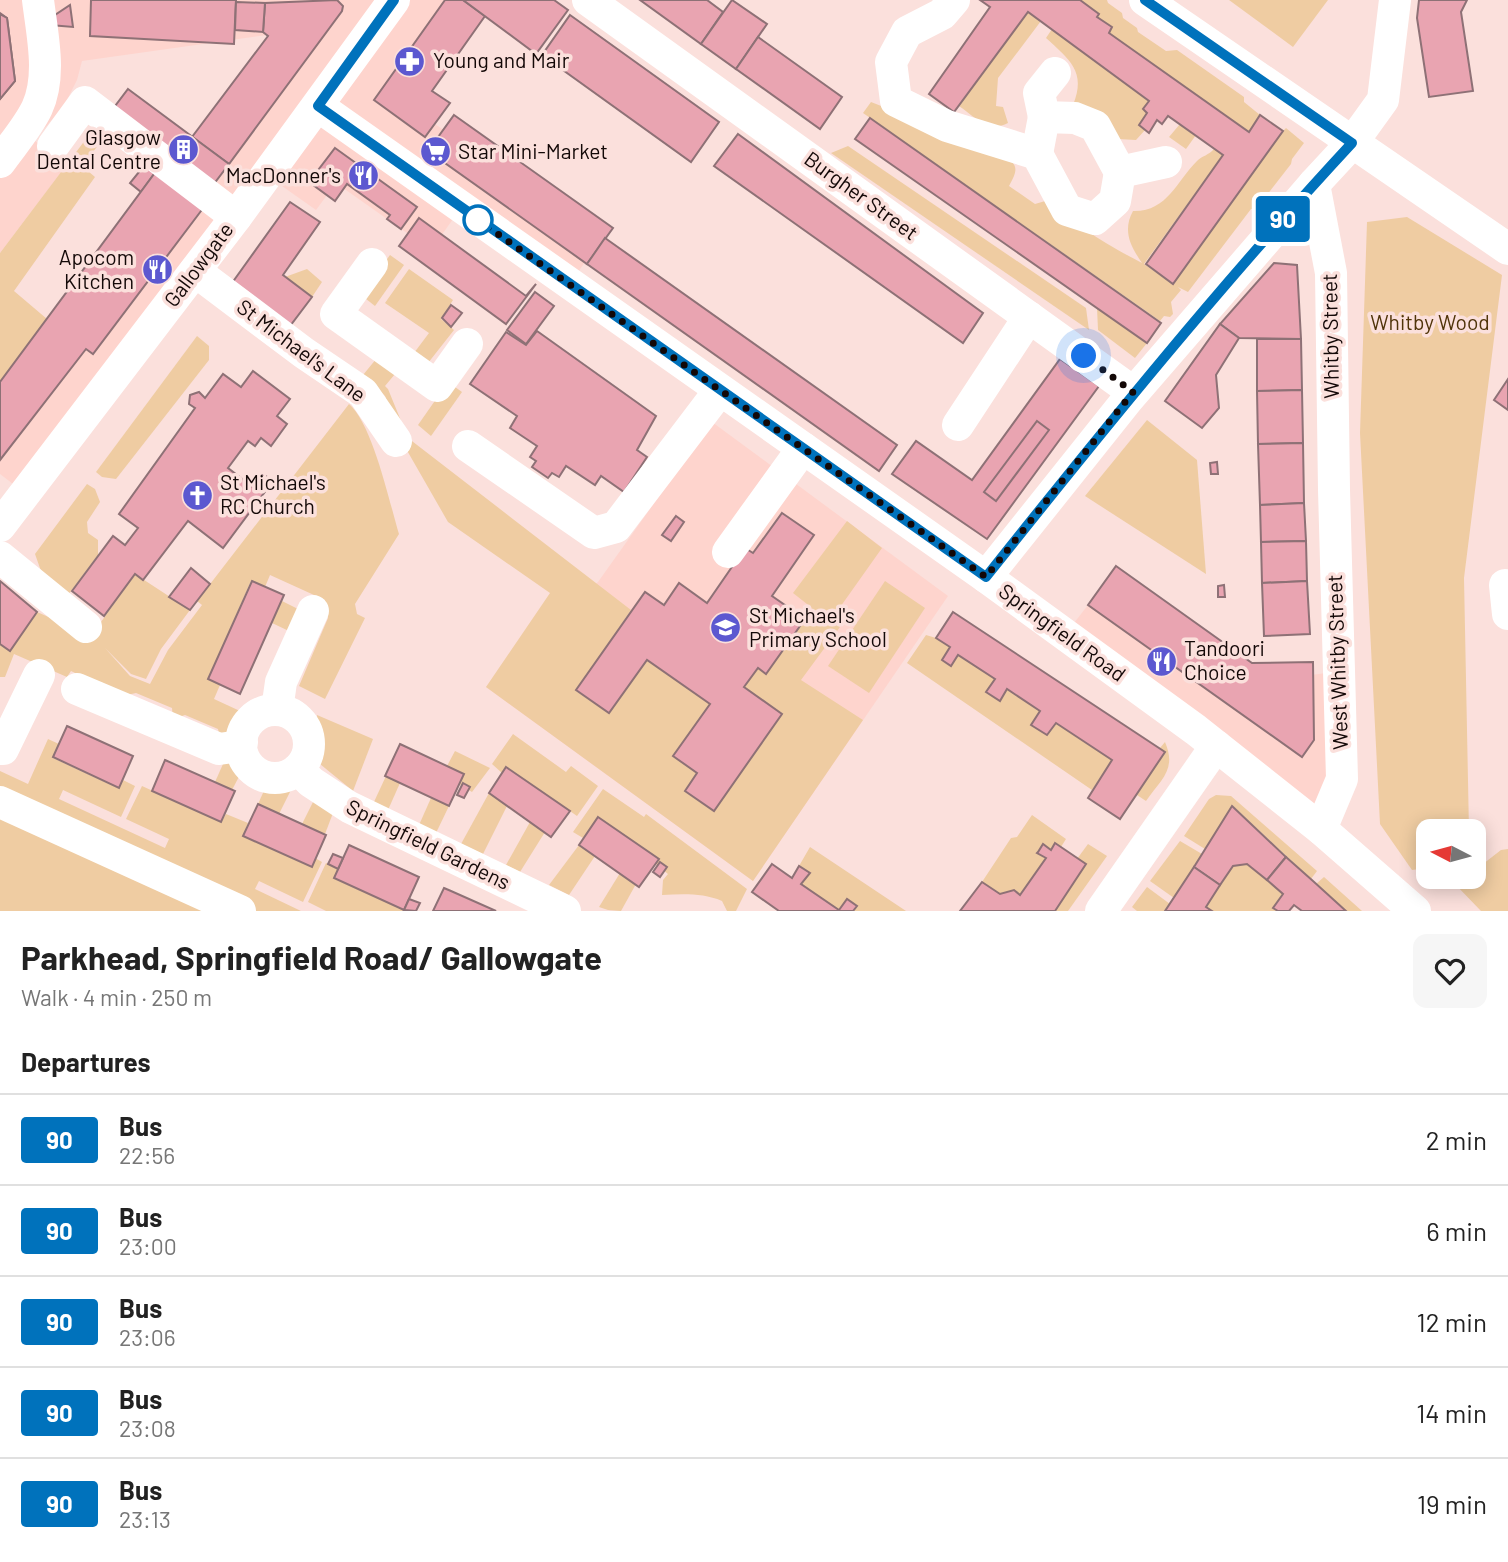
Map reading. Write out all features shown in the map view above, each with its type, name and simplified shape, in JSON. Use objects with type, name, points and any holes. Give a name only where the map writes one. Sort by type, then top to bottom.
[{"type":"street","points":[[0,162],[37,108],[44,81],[43,39],[38,0]]},
{"type":"street","name":"Gallowgate","points":[[0,526],[236,217],[394,0]]},
{"type":"street","name":"Burgher Street","points":[[589,0],[1133,392]]},
{"type":"street","points":[[954,0],[942,14],[907,32],[891,62],[896,101],[947,126],[1037,154]]},
{"type":"street","points":[[1145,0],[1508,249]]},
{"type":"street","points":[[986,577],[1133,392],[1352,143],[1383,100],[1395,0]]},
{"type":"street","points":[[1044,117],[1075,118],[1095,126],[1120,172],[1115,201],[1095,219],[1067,210],[1037,154],[1044,117],[1039,93],[1055,73]]},
{"type":"street","points":[[52,146],[85,102],[236,217]]},
{"type":"street","name":"Springfield Road","points":[[318,106],[986,577],[1216,746],[1321,829],[1415,911]]},
{"type":"street","points":[[1120,172],[1166,162]]},
{"type":"street","name":"Whitby Street","points":[[1314,184],[1331,273],[1334,490]]},
{"type":"street","points":[[304,353],[372,264]]},
{"type":"street","name":"St Michael's Lane","points":[[195,271],[304,353],[363,393],[396,441]]},
{"type":"street","points":[[336,314],[437,386],[467,344]]},
{"type":"street","points":[[958,425],[1029,317]]},
{"type":"street","points":[[468,446],[594,533],[615,527],[720,390]]},
{"type":"street","points":[[728,552],[803,448]]},
{"type":"street","name":"West Whitby Street","points":[[1321,829],[1342,779],[1334,490]]},
{"type":"street","points":[[0,557],[86,627]]},
{"type":"street","points":[[1508,586],[1505,585],[1508,614]]},
{"type":"street","points":[[277,710],[281,682],[313,611]]},
{"type":"street","points":[[0,749],[3,749],[39,675]]},
{"type":"street","points":[[77,689],[219,749],[233,747],[242,742]]},
{"type":"street","points":[[268,710],[277,710],[298,718],[309,738],[309,749],[305,760],[289,775],[266,777],[248,764],[243,754],[242,742],[247,726],[253,719],[268,710]]},
{"type":"street","points":[[1101,911],[1216,746]]},
{"type":"street","name":"Springfield Gardens","points":[[298,769],[311,782],[349,807],[565,911]]},
{"type":"street","points":[[0,802],[240,911]]},
{"type":"shaded area","points":[[0,0],[468,0],[398,98],[600,240],[572,281],[463,205],[431,250],[336,183],[316,210],[272,179],[30,497],[0,474],[0,440],[302,30],[82,61],[77,80],[64,106],[34,140],[66,166],[0,253]]},
{"type":"shaded area","name":"St Michael's Primary School","points":[[712,422],[948,596],[753,881],[486,687],[598,582]]},
{"type":"shaded area","points":[[1095,596],[1290,735],[1290,678],[1333,672],[1337,776],[1317,819],[1067,632]]},
{"type":"green space","points":[[1080,0],[1107,0],[1138,32],[1166,51],[1177,50],[1244,97],[1244,102],[1260,115],[1249,132],[1109,33],[1112,27]]},
{"type":"green space","points":[[1229,0],[1328,0],[1293,47]]},
{"type":"green space","points":[[1028,12],[1041,21],[998,78],[996,106],[1003,107],[1008,123],[1001,126],[988,125],[959,106]]},
{"type":"green space","points":[[1052,29],[1149,101],[1143,109],[1147,113],[1139,125],[1145,130],[1136,140],[1118,139],[1073,105],[1077,94],[1077,75],[1068,60],[1046,38]]},
{"type":"green space","points":[[871,102],[1001,153],[1015,167],[1009,186],[1035,204],[1052,199],[1080,226],[1142,263],[1131,245],[1128,232],[1133,211],[1154,207],[1163,201],[1197,161],[1214,149],[1223,155],[1144,264],[1173,284],[1283,131],[1286,128],[1304,143],[1256,209],[1251,209],[1188,292],[1178,287],[1181,290],[1171,302],[1173,314],[1170,317],[1164,316],[1160,321],[863,113]]},
{"type":"green space","points":[[1180,124],[1196,135],[1186,149],[1169,137]]},
{"type":"green space","points":[[92,131],[103,139],[82,166],[95,177],[14,291],[47,319],[0,382],[0,253]]},
{"type":"green space","points":[[848,146],[1086,308],[1089,330],[831,153]]},
{"type":"green space","name":"Whitby Wood","points":[[1407,217],[1502,275],[1464,578],[1469,819],[1416,819],[1416,870],[1412,870],[1380,824],[1360,433],[1367,222]]},
{"type":"green space","points":[[390,255],[404,265],[375,306],[361,295]]},
{"type":"green space","points":[[307,269],[322,282],[312,297],[285,277]]},
{"type":"green space","points":[[409,269],[453,300],[441,319],[454,330],[428,363],[414,353],[429,333],[385,303]]},
{"type":"green space","points":[[1097,308],[1147,343],[1135,358],[1098,330]]},
{"type":"green space","points":[[197,336],[209,346],[209,360],[116,479],[102,477],[96,472]]},
{"type":"green space","points":[[381,353],[400,368],[385,386],[408,438],[631,610],[576,691],[609,713],[647,660],[710,704],[673,756],[697,773],[685,791],[714,811],[781,714],[744,687],[758,668],[766,674],[812,608],[793,593],[847,521],[882,548],[831,620],[840,627],[801,680],[863,720],[753,881],[486,687],[550,593],[448,522],[401,440],[385,396],[363,375]]},
{"type":"green space","points":[[448,382],[462,392],[431,436],[418,425]]},
{"type":"green space","points":[[349,404],[358,414],[373,446],[399,534],[355,604],[357,614],[365,618],[325,699],[299,686],[328,618],[322,608],[325,600],[270,575],[265,587],[251,581],[208,679],[220,685],[214,699],[240,711],[229,745],[221,742],[218,729],[185,715],[173,719],[172,708],[136,693],[122,696],[71,671],[67,677],[14,654],[5,677],[0,677],[0,644],[10,651],[37,612],[81,631],[96,620],[101,622],[135,574],[190,610],[161,649],[146,679],[131,674],[105,648],[130,676],[150,684],[168,650],[202,605],[197,601]]},
{"type":"green space","points":[[1147,420],[1197,460],[1206,574],[1085,496]]},
{"type":"green space","points":[[87,484],[95,489],[100,502],[87,522],[88,533],[98,540],[98,555],[68,595],[41,571],[35,554]]},
{"type":"green space","points":[[885,581],[925,608],[869,693],[828,666]]},
{"type":"green space","points":[[282,601],[302,611],[291,632],[272,623]]},
{"type":"green space","points":[[926,635],[950,647],[942,660],[951,666],[958,655],[995,679],[987,692],[999,701],[1007,689],[1040,711],[1032,725],[1047,735],[1056,723],[1112,760],[1092,790],[907,663]]},
{"type":"green space","points":[[317,715],[373,739],[353,791],[320,764]]},
{"type":"green space","points":[[513,734],[566,772],[571,766],[598,786],[577,816],[507,767],[502,773],[492,764]]},
{"type":"green space","points":[[48,739],[59,744],[53,758],[118,788],[123,780],[135,786],[121,817],[63,790],[59,799],[165,848],[169,839],[126,819],[142,786],[221,822],[226,814],[248,823],[243,836],[311,867],[315,858],[322,862],[303,902],[259,881],[255,889],[301,911],[0,911],[0,771],[28,784]]},
{"type":"green space","points":[[1165,742],[1169,760],[1166,774],[1146,801],[1137,795],[1164,753],[1160,748]]},
{"type":"green space","points":[[455,751],[490,768],[472,792],[459,784],[447,766]]},
{"type":"green space","points":[[238,761],[243,769],[232,790],[215,782],[223,764]]},
{"type":"green space","points":[[386,776],[400,783],[388,810],[373,804]]},
{"type":"green space","points":[[267,784],[293,786],[279,814],[258,804]]},
{"type":"green space","points":[[603,789],[644,817],[646,814],[747,889],[736,911],[727,911],[722,901],[708,897],[662,895],[663,880],[668,874],[598,817],[583,838],[573,832]]},
{"type":"green space","points":[[489,793],[507,806],[483,854],[461,844]]},
{"type":"green space","points":[[1216,795],[1231,796],[1317,871],[1311,879],[1233,806],[1205,849],[1184,836],[1209,799]]},
{"type":"green space","points":[[431,798],[449,806],[436,833],[419,825]]},
{"type":"green space","points":[[314,800],[333,813],[325,834],[302,824]]},
{"type":"green space","points":[[1032,815],[1066,839],[1061,847],[1055,844],[1051,850],[1043,845],[1037,853],[1046,858],[1020,895],[1013,890],[1000,894],[982,882],[1011,838],[1017,837]]},
{"type":"green space","points":[[530,822],[545,832],[520,872],[506,865]]},
{"type":"green space","points":[[1180,841],[1202,854],[1174,898],[1150,881]]},
{"type":"green space","points":[[1088,844],[1107,856],[1068,911],[1054,911],[1077,859]]},
{"type":"green space","points":[[579,845],[595,856],[569,895],[549,885]]},
{"type":"green space","points":[[810,847],[906,911],[853,911],[857,906],[848,899],[839,910],[801,884],[810,873],[799,866]]},
{"type":"green space","points":[[1508,849],[1508,911],[1481,911],[1460,889],[1486,889],[1486,862],[1501,850]]},
{"type":"green space","points":[[326,863],[338,869],[335,879],[406,911],[326,911],[308,902]]},
{"type":"green space","points":[[1247,864],[1283,894],[1274,907],[1278,911],[1212,911],[1206,907],[1233,866]]},
{"type":"green space","points":[[620,873],[636,884],[621,911],[599,907]]},
{"type":"green space","points":[[1324,877],[1362,911],[1346,911],[1316,884]]},
{"type":"green space","points":[[1147,887],[1170,904],[1165,911],[1137,911],[1132,907]]},
{"type":"building","points":[[91,0],[236,0],[234,44],[90,36]]},
{"type":"building","points":[[337,0],[343,6],[342,11],[229,164],[192,137],[268,36],[263,32],[265,3]]},
{"type":"building","points":[[445,0],[463,0],[485,16],[432,91],[450,103],[425,137],[374,100]]},
{"type":"building","points":[[463,0],[554,0],[568,10],[536,54]]},
{"type":"building","points":[[640,0],[707,0],[723,12],[701,44]]},
{"type":"building","points":[[732,0],[767,24],[736,69],[701,44]]},
{"type":"building","points":[[980,0],[1080,0],[1112,27],[1109,33],[1249,132],[1260,115],[1283,131],[1173,284],[1146,264],[1223,155],[1168,116],[1162,124],[1157,120],[1149,133],[1139,125],[1147,113],[1143,109],[1149,101],[1028,12],[954,112],[929,94],[990,7]]},
{"type":"building","points":[[1419,0],[1467,0],[1461,12],[1473,91],[1429,97],[1417,18]]},
{"type":"building","points":[[236,2],[265,3],[263,32],[235,30]]},
{"type":"building","points":[[70,5],[73,27],[50,25],[49,19]]},
{"type":"building","points":[[0,13],[7,18],[15,81],[0,99]]},
{"type":"building","points":[[0,14],[7,18],[15,81],[0,99]]},
{"type":"building","points":[[570,15],[719,122],[691,162],[542,55]]},
{"type":"building","points":[[758,37],[842,97],[820,129],[736,69]]},
{"type":"building","name":"Glasgow Dental Centre","points":[[128,89],[229,164],[210,189],[109,114]]},
{"type":"building","points":[[454,115],[613,228],[587,264],[428,151]]},
{"type":"building","points":[[870,118],[1161,323],[1147,343],[855,139]]},
{"type":"building","points":[[738,134],[983,313],[963,343],[714,166]]},
{"type":"building","points":[[335,148],[417,207],[401,229],[387,219],[390,215],[347,184],[335,201],[309,182]]},
{"type":"building","points":[[147,162],[157,170],[141,192],[130,183]]},
{"type":"building","points":[[157,170],[204,207],[93,354],[86,349],[0,460],[0,382]]},
{"type":"building","points":[[290,202],[320,222],[283,275],[312,297],[290,326],[232,283]]},
{"type":"building","points":[[419,218],[526,296],[536,284],[506,324],[399,246]]},
{"type":"building","points":[[605,238],[897,445],[879,471],[587,264]]},
{"type":"building","points":[[1274,263],[1297,265],[1301,339],[1239,338],[1220,324]]},
{"type":"building","points":[[535,292],[554,306],[526,344],[507,330]]},
{"type":"building","points":[[451,305],[462,313],[451,327],[442,318]]},
{"type":"building","points":[[1220,324],[1239,338],[1216,375],[1219,408],[1202,428],[1165,401]]},
{"type":"building","points":[[537,331],[656,416],[637,450],[647,457],[624,492],[601,476],[595,485],[566,466],[559,477],[552,473],[548,478],[532,467],[536,461],[530,457],[537,446],[510,428],[517,416],[470,384],[506,332],[526,345]]},
{"type":"building","points":[[1257,339],[1301,339],[1302,390],[1257,391]]},
{"type":"building","points":[[1060,359],[1099,386],[987,539],[892,474],[916,441],[972,480]]},
{"type":"building","name":"St Michael's RC Church","points":[[253,371],[290,399],[277,416],[287,424],[271,446],[261,438],[255,446],[248,441],[228,468],[253,487],[263,474],[273,481],[223,548],[188,521],[143,580],[135,574],[104,616],[72,591],[113,536],[125,545],[138,528],[119,514],[195,408],[189,404],[190,395],[199,392],[205,398],[223,374],[241,387]]},
{"type":"building","points":[[1508,379],[1508,410],[1494,400]]},
{"type":"building","points":[[1302,390],[1303,443],[1258,444],[1257,391]]},
{"type":"building","points":[[1037,421],[1049,430],[996,501],[984,492]]},
{"type":"building","points":[[1303,443],[1304,503],[1260,505],[1258,444]]},
{"type":"building","points":[[1217,462],[1218,474],[1211,474],[1210,463]]},
{"type":"building","points":[[1304,503],[1306,541],[1261,542],[1260,505]]},
{"type":"building","points":[[782,513],[814,535],[772,596],[805,619],[766,674],[758,668],[744,687],[782,714],[714,811],[685,791],[697,773],[673,756],[710,704],[647,660],[609,713],[576,690],[645,592],[664,605],[679,583],[707,603],[745,548],[753,553]]},
{"type":"building","points":[[676,516],[684,522],[671,541],[662,535]]},
{"type":"building","points":[[1306,541],[1307,581],[1262,583],[1261,542]]},
{"type":"building","points":[[1116,566],[1252,663],[1313,662],[1314,740],[1302,757],[1088,605]]},
{"type":"building","points":[[191,568],[210,584],[190,610],[169,597]]},
{"type":"building","points":[[0,581],[37,612],[10,651],[0,644]]},
{"type":"building","points":[[252,581],[284,595],[240,694],[208,679]]},
{"type":"building","points":[[1307,581],[1310,634],[1264,636],[1262,583]]},
{"type":"building","points":[[1224,585],[1225,597],[1218,597],[1218,586]]},
{"type":"building","points":[[953,612],[1165,752],[1120,819],[1088,798],[1112,760],[1056,723],[1047,735],[1031,725],[1040,711],[1007,689],[1000,701],[986,692],[995,679],[958,655],[951,666],[942,660],[950,647],[936,638]]},
{"type":"building","points":[[67,726],[133,756],[119,788],[53,757]]},
{"type":"building","points":[[400,744],[464,774],[449,806],[385,776]]},
{"type":"building","points":[[165,760],[235,791],[221,822],[152,791]]},
{"type":"building","points":[[506,767],[570,811],[551,837],[489,793]]},
{"type":"building","points":[[463,783],[470,787],[464,798],[457,795]]},
{"type":"building","points":[[258,804],[326,835],[312,867],[243,836]]},
{"type":"building","points":[[1232,806],[1286,857],[1267,880],[1247,864],[1233,866],[1220,885],[1194,867]]},
{"type":"building","points":[[598,817],[659,859],[639,887],[579,845]]},
{"type":"building","points":[[1055,843],[1086,864],[1055,911],[960,911],[982,882],[1000,894],[1014,890],[1020,895],[1046,858],[1037,853],[1043,844],[1051,850]]},
{"type":"building","points":[[349,845],[419,877],[404,910],[334,878]]},
{"type":"building","points":[[333,854],[343,858],[338,869],[328,864]]},
{"type":"building","points":[[1286,857],[1346,911],[1302,911],[1294,905],[1289,911],[1273,908],[1283,894],[1267,880]]},
{"type":"building","points":[[660,862],[667,867],[660,877],[653,872]]},
{"type":"building","points":[[772,864],[792,878],[799,866],[810,873],[801,884],[839,910],[847,899],[857,906],[853,911],[779,911],[752,892]]},
{"type":"building","points":[[1194,867],[1220,885],[1206,907],[1212,911],[1165,911]]},
{"type":"building","points":[[444,888],[451,891],[496,911],[433,911]]},
{"type":"building","points":[[409,899],[420,903],[416,911],[404,910]]},
{"type":"bus line","name":"90","points":[[394,0],[318,106],[986,577],[1128,399],[1352,143],[1145,0]]},
{"type":"place","name":"Young and Mair","points":[[410,61]]},
{"type":"place","name":"Glasgow Dental Centre","points":[[184,150]]},
{"type":"place","name":"Star Mini-Market","points":[[435,152]]},
{"type":"place","name":"MacDonner's","points":[[364,176]]},
{"type":"place","name":"Apocom Kitchen","points":[[157,270]]},
{"type":"place","name":"St Michael's RC Church","points":[[197,495]]},
{"type":"place","name":"St Michael's Primary School","points":[[726,628]]},
{"type":"place","name":"Tandoori Choice","points":[[1161,661]]},
{"type":"route","points":[[478,220],[986,577],[1133,392],[1084,356]]}]
